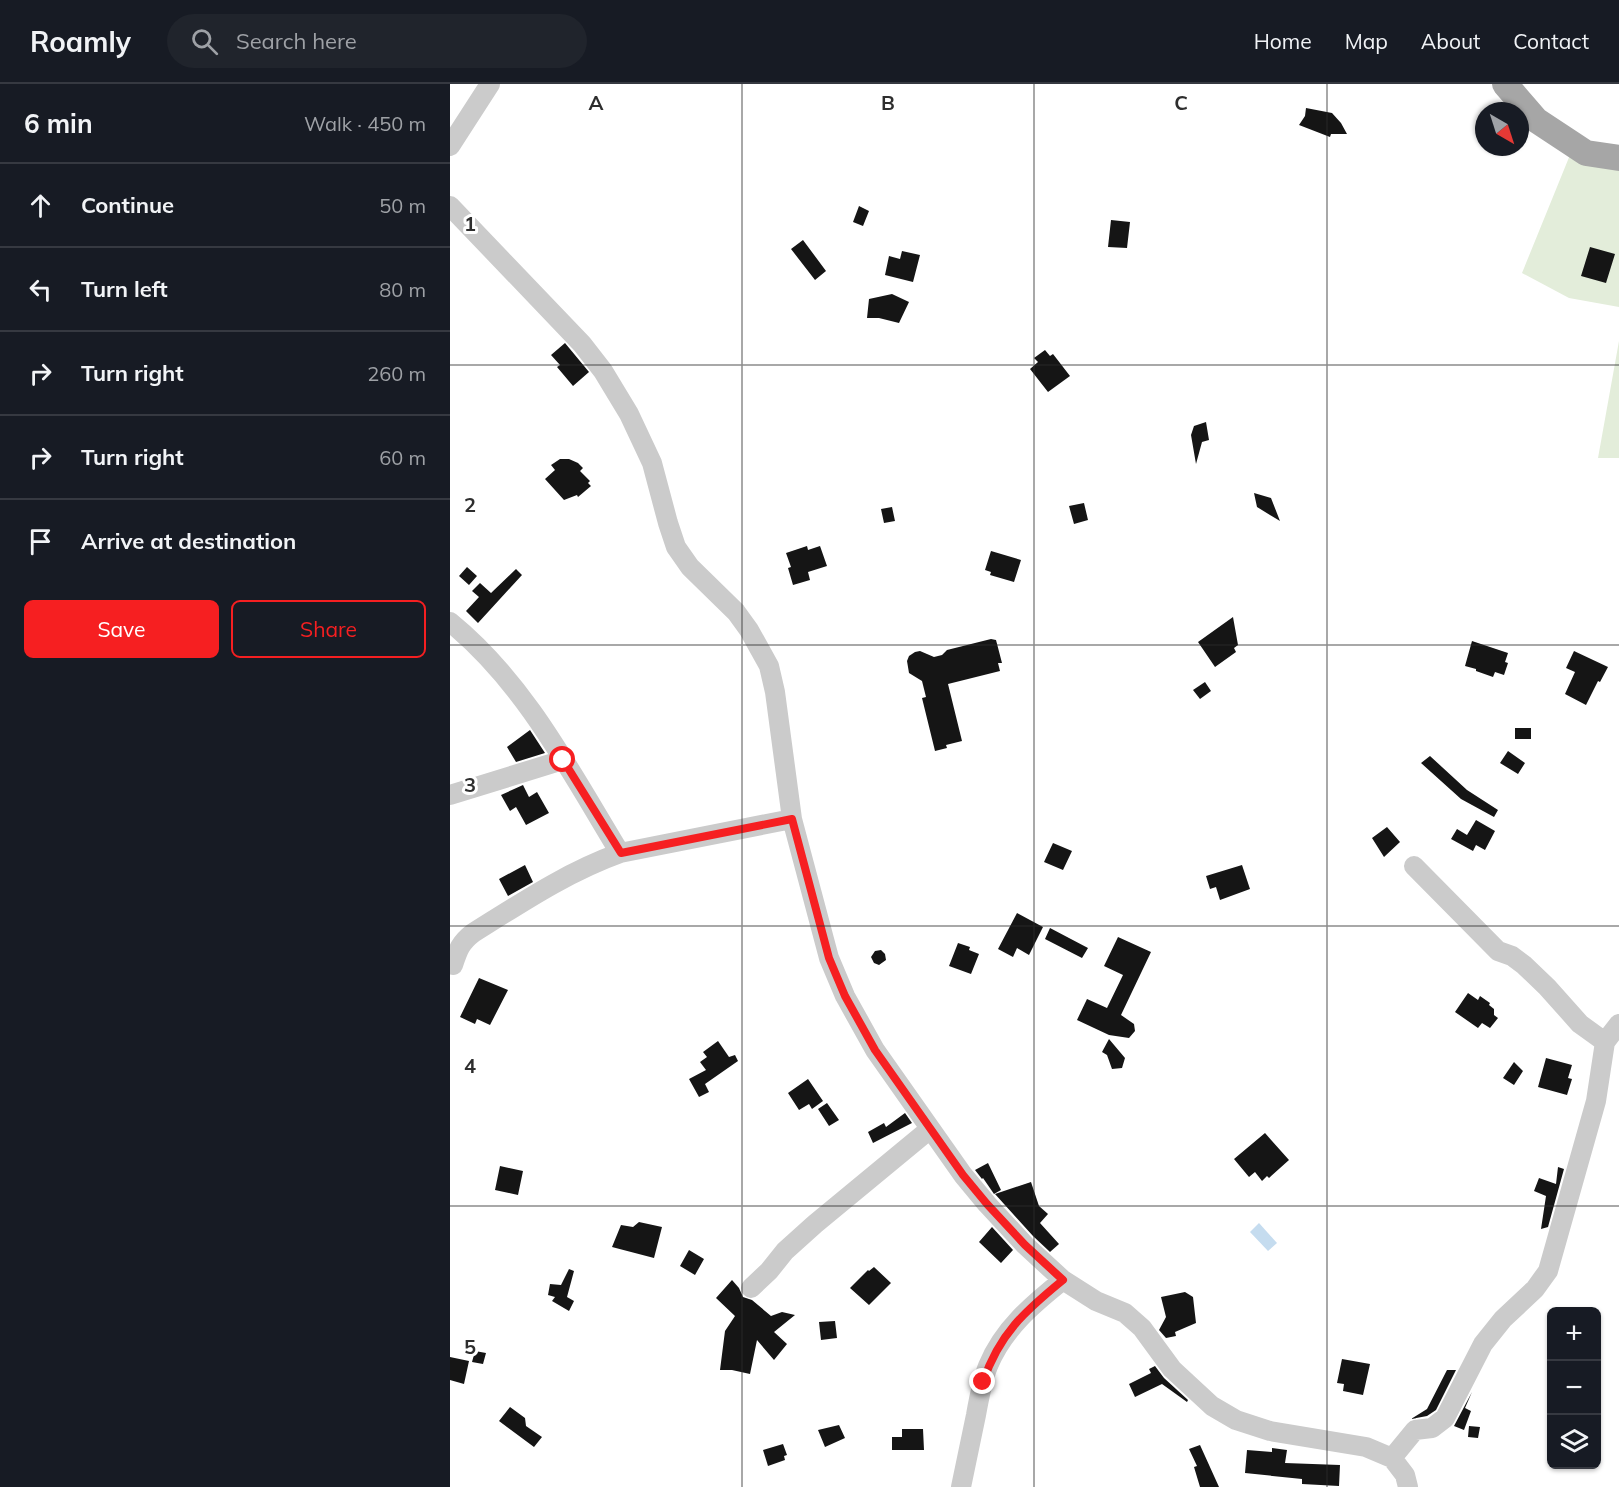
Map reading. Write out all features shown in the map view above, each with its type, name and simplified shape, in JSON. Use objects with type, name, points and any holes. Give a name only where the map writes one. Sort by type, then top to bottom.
[{"type":"main road","points":[[1506,84],[1536,120],[1586,153],[1619,158]]},
{"type":"street","points":[[450,146],[490,84]]},
{"type":"street","points":[[450,206],[582,344],[603,371],[629,414],[652,463],[676,547],[690,567],[736,612],[769,666],[775,692],[792,819],[829,958],[845,996],[875,1050],[963,1175],[1025,1245],[1063,1280],[1096,1301],[1125,1314],[1142,1328],[1172,1369],[1212,1406],[1236,1420],[1270,1431],[1366,1448],[1392,1458],[1405,1475],[1408,1487]]},
{"type":"street","points":[[450,622],[468,637],[516,689],[543,726],[621,853]]},
{"type":"street","points":[[450,795],[563,760]]},
{"type":"street","points":[[450,964],[453,965],[463,941],[473,933],[592,862],[621,853],[792,819]]},
{"type":"street","points":[[1414,866],[1498,951],[1512,956],[1524,965],[1580,1024],[1605,1042]]},
{"type":"street","points":[[1392,1458],[1415,1430],[1432,1428],[1445,1418],[1482,1344],[1503,1319],[1535,1289],[1548,1271],[1596,1101],[1605,1042],[1619,1024]]},
{"type":"street","points":[[751,1288],[785,1251],[815,1224],[930,1129]]},
{"type":"street","points":[[961,1487],[983,1382],[989,1364],[1016,1322],[1032,1305],[1063,1280]]},
{"type":"green space","points":[[1572,150],[1619,156],[1619,307],[1569,298],[1522,273]]},
{"type":"green space","points":[[1619,341],[1619,458],[1598,458]]},
{"type":"water","points":[[1259,1223],[1277,1243],[1268,1251],[1250,1232]]},
{"type":"building","points":[[1306,108],[1332,113],[1347,134],[1331,134],[1330,137],[1299,125],[1305,116]]},
{"type":"building","points":[[859,206],[869,211],[863,226],[853,222]]},
{"type":"building","points":[[1111,220],[1130,222],[1127,248],[1108,247]]},
{"type":"building","points":[[803,240],[826,271],[815,280],[791,249]]},
{"type":"building","points":[[1590,247],[1615,254],[1606,283],[1581,276]]},
{"type":"building","points":[[902,251],[920,255],[913,282],[885,275],[889,256],[900,259]]},
{"type":"building","points":[[892,294],[909,302],[899,323],[879,318],[867,318],[869,299]]},
{"type":"building","points":[[565,343],[589,372],[573,386],[557,367],[560,365],[551,355]]},
{"type":"building","points":[[1045,350],[1050,356],[1053,354],[1070,376],[1048,392],[1030,369],[1038,362],[1034,358]]},
{"type":"building","points":[[1206,422],[1209,440],[1202,442],[1196,464],[1191,435],[1194,426]]},
{"type":"building","points":[[560,459],[569,459],[578,463],[583,468],[580,471],[590,481],[588,483],[591,486],[578,497],[577,495],[564,500],[545,479],[555,470],[551,465]]},
{"type":"building","points":[[1254,493],[1271,498],[1280,521],[1257,507]]},
{"type":"building","points":[[1084,503],[1088,520],[1074,524],[1069,506]]},
{"type":"building","points":[[892,507],[895,521],[884,523],[881,509]]},
{"type":"building","points":[[807,546],[808,550],[820,546],[827,566],[808,572],[810,580],[793,585],[788,568],[791,567],[786,553]]},
{"type":"building","points":[[991,551],[1021,560],[1014,582],[990,575],[991,572],[985,570]]},
{"type":"building","points":[[467,567],[477,576],[469,585],[459,576]]},
{"type":"building","points":[[516,569],[522,575],[478,623],[466,611],[479,597],[472,591],[480,583],[491,593]]},
{"type":"building","points":[[1233,617],[1238,645],[1234,648],[1236,652],[1215,667],[1198,642]]},
{"type":"building","points":[[991,639],[996,640],[1002,663],[998,663],[1000,671],[948,684],[962,741],[946,745],[947,748],[935,751],[922,698],[926,697],[922,681],[909,673],[907,661],[909,656],[920,651],[934,657],[942,655],[947,650]]},
{"type":"building","points":[[1472,641],[1508,653],[1504,675],[1495,672],[1493,677],[1465,666]]},
{"type":"building","points":[[1574,651],[1608,667],[1586,705],[1565,694],[1575,672],[1566,668]]},
{"type":"building","points":[[1205,682],[1211,691],[1200,699],[1193,690]]},
{"type":"building","points":[[1515,728],[1531,728],[1531,739],[1515,739]]},
{"type":"building","points":[[530,730],[545,753],[516,762],[507,747]]},
{"type":"building","points":[[1508,751],[1525,763],[1518,774],[1500,763]]},
{"type":"building","points":[[1430,756],[1467,790],[1498,810],[1494,817],[1461,799],[1421,763]]},
{"type":"building","points":[[523,785],[529,797],[537,792],[549,813],[526,825],[516,807],[510,811],[501,795]]},
{"type":"building","points":[[1476,820],[1495,831],[1485,850],[1476,845],[1473,851],[1451,839],[1457,829],[1467,835]]},
{"type":"building","points":[[1387,827],[1400,842],[1384,857],[1372,838]]},
{"type":"building","points":[[1053,843],[1072,851],[1063,870],[1044,862]]},
{"type":"building","points":[[525,865],[533,882],[508,896],[499,879]]},
{"type":"building","points":[[1242,865],[1250,889],[1220,900],[1216,887],[1210,889],[1206,876]]},
{"type":"building","points":[[1017,913],[1043,927],[1029,955],[1017,948],[1013,957],[998,949]]},
{"type":"building","points":[[1050,928],[1088,948],[1082,958],[1045,939]]},
{"type":"building","points":[[1118,937],[1151,952],[1121,1015],[1134,1024],[1135,1031],[1129,1038],[1109,1035],[1077,1020],[1087,999],[1107,1008],[1123,975],[1104,966]]},
{"type":"building","points":[[958,943],[970,947],[969,950],[979,954],[971,974],[949,966]]},
{"type":"building","points":[[881,950],[886,960],[879,965],[874,963],[871,957],[875,951]]},
{"type":"building","points":[[479,978],[508,990],[490,1025],[477,1019],[475,1024],[460,1017]]},
{"type":"building","points":[[1468,993],[1478,1000],[1480,996],[1494,1009],[1494,1015],[1498,1018],[1490,1028],[1482,1023],[1478,1028],[1455,1012]]},
{"type":"building","points":[[1109,1039],[1125,1058],[1122,1068],[1112,1069],[1107,1055],[1102,1052]]},
{"type":"building","points":[[718,1041],[729,1057],[735,1055],[738,1061],[705,1084],[709,1092],[699,1097],[689,1079],[706,1070],[700,1062],[707,1057],[703,1052]]},
{"type":"building","points":[[1546,1058],[1572,1065],[1568,1078],[1572,1079],[1567,1095],[1538,1087]]},
{"type":"building","points":[[1514,1062],[1523,1071],[1514,1085],[1503,1078]]},
{"type":"building","points":[[808,1079],[823,1101],[812,1109],[809,1104],[799,1110],[788,1093]]},
{"type":"building","points":[[827,1103],[839,1120],[829,1126],[818,1109]]},
{"type":"building","points":[[905,1113],[912,1123],[873,1143],[868,1132],[884,1123],[886,1127]]},
{"type":"building","points":[[1265,1133],[1289,1160],[1269,1178],[1267,1176],[1262,1181],[1255,1172],[1249,1177],[1234,1159]]},
{"type":"building","points":[[988,1163],[1001,1190],[994,1194],[975,1170]]},
{"type":"building","points":[[500,1166],[523,1171],[518,1195],[495,1190]]},
{"type":"building","points":[[1558,1167],[1564,1169],[1548,1227],[1541,1229],[1546,1196],[1534,1191],[1539,1178],[1556,1184]]},
{"type":"building","points":[[1031,1182],[1039,1206],[1048,1214],[1040,1223],[1059,1244],[1050,1252],[995,1194]]},
{"type":"building","points":[[639,1222],[662,1227],[654,1258],[612,1247],[621,1225],[633,1227]]},
{"type":"building","points":[[992,1227],[1013,1250],[1001,1263],[979,1242]]},
{"type":"building","points":[[689,1250],[704,1259],[695,1275],[680,1266]]},
{"type":"building","points":[[874,1267],[891,1283],[869,1305],[850,1288]]},
{"type":"building","points":[[569,1269],[574,1271],[567,1297],[574,1301],[569,1311],[552,1301],[555,1297],[548,1295],[550,1284],[561,1285]]},
{"type":"building","points":[[732,1280],[743,1297],[752,1300],[771,1316],[782,1312],[795,1315],[774,1332],[787,1344],[774,1360],[757,1340],[750,1374],[720,1370],[725,1331],[735,1316],[716,1298]]},
{"type":"building","points":[[1185,1292],[1193,1297],[1196,1323],[1175,1332],[1176,1336],[1166,1338],[1159,1330],[1166,1317],[1161,1297]]},
{"type":"building","points":[[835,1321],[837,1338],[821,1340],[819,1322]]},
{"type":"building","points":[[475,1351],[486,1353],[483,1364],[472,1362]]},
{"type":"building","points":[[450,1357],[469,1361],[464,1384],[450,1380]]},
{"type":"building","points":[[1342,1359],[1370,1364],[1363,1395],[1343,1391],[1344,1384],[1337,1383]]},
{"type":"building","points":[[1155,1366],[1164,1378],[1188,1400],[1187,1402],[1162,1384],[1135,1397],[1129,1384],[1151,1373],[1149,1369]]},
{"type":"building","points":[[1447,1370],[1456,1370],[1436,1410],[1427,1416],[1411,1419],[1427,1409]]},
{"type":"building","points":[[1472,1392],[1465,1408],[1471,1411],[1464,1430],[1454,1426]]},
{"type":"building","points":[[510,1407],[525,1418],[526,1426],[542,1437],[534,1447],[499,1421]]},
{"type":"building","points":[[839,1425],[845,1438],[825,1447],[818,1430]]},
{"type":"building","points":[[1469,1426],[1480,1427],[1478,1438],[1468,1437]]},
{"type":"building","points":[[902,1429],[923,1429],[924,1450],[892,1450],[892,1437],[902,1437]]},
{"type":"building","points":[[783,1444],[787,1455],[784,1456],[785,1460],[768,1466],[763,1450]]},
{"type":"building","points":[[1200,1445],[1219,1487],[1200,1487],[1194,1467],[1197,1466],[1189,1449]]},
{"type":"building","points":[[1272,1448],[1287,1450],[1285,1463],[1340,1465],[1339,1486],[1302,1484],[1302,1479],[1245,1473],[1247,1450],[1272,1452]]},
{"type":"route","points":[[563,760],[621,853],[792,819],[829,958],[845,996],[875,1050],[963,1175],[1025,1245],[1063,1280],[1032,1305],[1016,1322],[1000,1344],[989,1364],[983,1382]]}]
